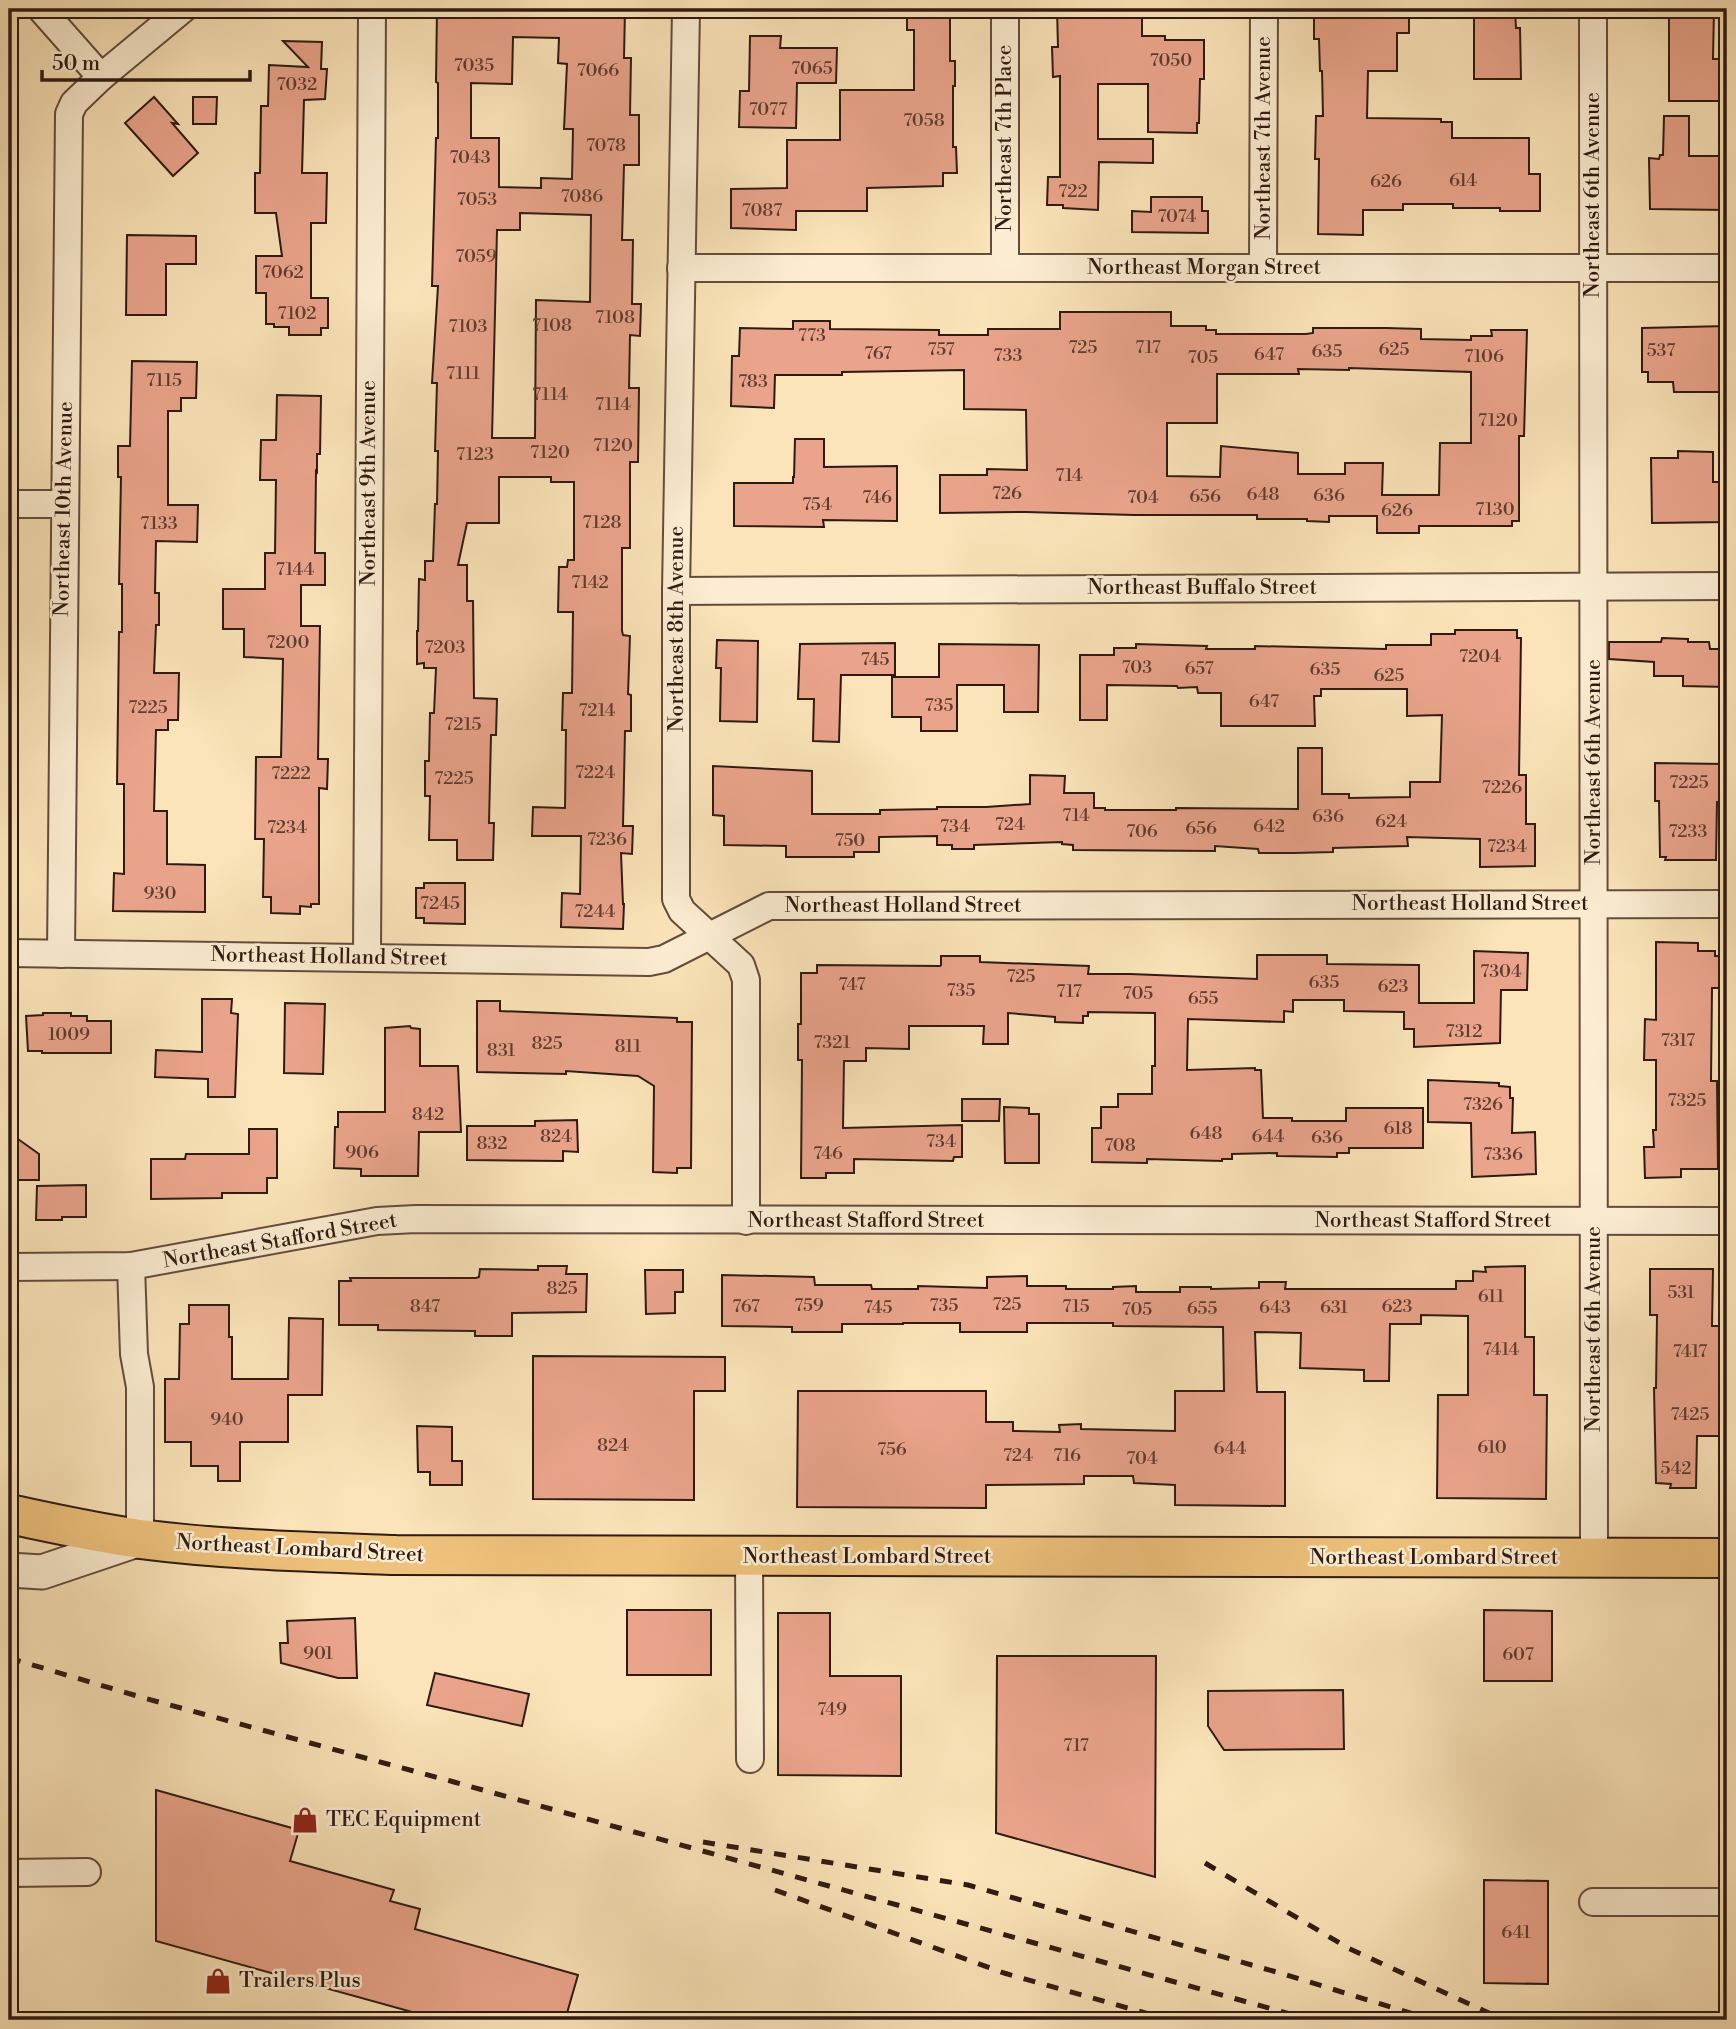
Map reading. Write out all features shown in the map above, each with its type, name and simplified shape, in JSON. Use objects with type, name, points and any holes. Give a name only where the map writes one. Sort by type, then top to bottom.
[{"type":"main road","name":"Northeast Lombard Street","points":[[9,1514],[140,1539],[221,1548],[396,1555],[1727,1558]]},
{"type":"street","points":[[41,9],[101,77]]},
{"type":"street","name":"Northeast 10th Avenue","points":[[61,954],[69,114],[74,103],[101,77],[183,9]]},
{"type":"street","name":"Northeast 9th Avenue","points":[[367,958],[372,9]]},
{"type":"street","name":"Northeast 8th Avenue","points":[[686,9],[676,591],[676,899],[682,911],[741,965],[746,980],[746,1221]]},
{"type":"street","name":"Northeast 7th Place","points":[[1005,9],[1005,268]]},
{"type":"street","name":"Northeast 7th Avenue","points":[[1264,9],[1264,268]]},
{"type":"street","name":"Northeast 6th Avenue","points":[[1593,9],[1594,1558]]},
{"type":"street","name":"Northeast Morgan Street","points":[[681,268],[1727,268]]},
{"type":"street","points":[[9,503],[64,503]]},
{"type":"street","name":"Northeast Buffalo Street","points":[[676,591],[1727,586]]},
{"type":"street","name":"Northeast Holland Street","points":[[9,953],[649,961],[664,959],[769,906],[1727,904]]},
{"type":"street","name":"Northeast Stafford Street","points":[[9,1267],[131,1266],[377,1221],[416,1219],[1727,1221]]},
{"type":"street","points":[[9,1570],[42,1572],[140,1539],[140,1387],[134,1354],[131,1266]]},
{"type":"street","points":[[749,1557],[750,1759]]},
{"type":"street","points":[[9,1873],[87,1872]]},
{"type":"street","points":[[1593,1902],[1727,1902]]},
{"type":"building","points":[[437,9],[467,9],[467,13],[546,14],[546,9],[625,9],[624,58],[631,58],[630,115],[639,115],[639,165],[624,165],[622,240],[633,240],[632,304],[641,304],[640,336],[630,335],[629,388],[639,388],[638,462],[630,462],[630,548],[622,548],[622,631],[623,635],[630,636],[628,694],[631,695],[631,731],[625,731],[623,826],[633,826],[632,854],[621,853],[623,929],[561,927],[562,893],[580,894],[581,836],[532,836],[533,807],[565,808],[566,730],[562,730],[563,693],[572,693],[573,612],[558,612],[559,567],[567,567],[568,560],[574,560],[574,482],[551,482],[551,477],[499,477],[499,523],[467,523],[458,565],[467,565],[467,601],[473,601],[474,698],[497,699],[496,735],[491,735],[489,823],[494,823],[493,860],[457,860],[457,840],[429,840],[430,796],[425,796],[425,761],[429,761],[430,713],[434,713],[436,668],[424,668],[424,663],[417,664],[417,631],[419,579],[425,580],[425,561],[433,561],[437,504],[437,383],[432,383],[438,286],[432,286],[438,138]],"holes":[[[513,37],[559,38],[558,63],[567,64],[564,129],[573,129],[572,179],[541,178],[541,188],[499,187],[499,138],[471,138],[471,83],[512,84]],[[520,213],[591,215],[590,302],[536,300],[535,438],[492,438],[497,230],[520,230]]]},
{"type":"building","points":[[907,9],[950,9],[950,61],[955,61],[953,147],[956,147],[957,173],[943,173],[943,186],[867,188],[867,211],[796,211],[796,230],[731,228],[731,189],[787,188],[787,140],[840,140],[840,90],[914,90],[914,30],[907,30]]},
{"type":"building","points":[[1057,9],[1142,9],[1142,36],[1165,36],[1165,40],[1204,40],[1204,79],[1200,79],[1197,133],[1148,132],[1148,84],[1098,84],[1098,139],[1153,139],[1153,163],[1099,162],[1098,210],[1047,205],[1048,177],[1060,177],[1060,76],[1053,77],[1052,47],[1058,47]]},
{"type":"building","points":[[1409,9],[1409,33],[1397,33],[1397,71],[1368,71],[1367,118],[1441,119],[1441,122],[1452,122],[1452,138],[1529,138],[1529,174],[1540,174],[1540,211],[1453,208],[1453,204],[1403,204],[1403,210],[1363,210],[1363,235],[1318,234],[1319,159],[1315,159],[1316,116],[1323,116],[1322,71],[1319,39],[1314,39],[1314,10]]},
{"type":"building","points":[[1476,9],[1515,9],[1516,28],[1520,28],[1521,79],[1474,79]]},
{"type":"building","points":[[1669,9],[1714,9],[1713,59],[1727,59],[1727,101],[1669,101]]},
{"type":"building","points":[[750,36],[781,36],[780,48],[837,48],[836,83],[797,83],[796,128],[739,127],[740,91],[749,91]]},
{"type":"building","points":[[283,41],[322,42],[321,69],[327,69],[325,99],[304,100],[302,173],[327,173],[326,223],[311,223],[311,298],[328,298],[328,328],[321,328],[321,335],[289,335],[289,327],[266,324],[266,293],[256,293],[256,256],[282,256],[276,213],[255,213],[255,173],[260,173],[261,106],[268,106],[269,65],[308,67]]},
{"type":"building","points":[[154,97],[178,124],[172,123],[198,153],[173,176],[125,123]]},
{"type":"building","points":[[193,97],[217,97],[216,124],[193,124]]},
{"type":"building","points":[[1664,116],[1689,116],[1689,156],[1727,156],[1727,210],[1650,209],[1649,158],[1659,159],[1660,155],[1663,155]]},
{"type":"building","points":[[1151,197],[1202,197],[1202,211],[1208,211],[1208,233],[1132,232],[1132,211],[1151,212]]},
{"type":"building","points":[[127,235],[196,236],[196,264],[166,264],[166,315],[126,315]]},
{"type":"building","points":[[1060,312],[1171,312],[1171,326],[1206,326],[1206,330],[1216,330],[1216,334],[1306,334],[1313,333],[1313,328],[1386,328],[1421,329],[1421,339],[1471,340],[1471,336],[1492,336],[1491,330],[1527,330],[1524,436],[1519,436],[1519,521],[1512,521],[1512,526],[1419,526],[1419,533],[1377,533],[1377,516],[1329,516],[1329,522],[1257,519],[1257,515],[940,513],[940,475],[987,475],[987,469],[1027,470],[1026,410],[964,409],[964,370],[775,375],[774,408],[731,406],[732,356],[739,356],[740,328],[793,329],[793,321],[830,321],[830,329],[939,330],[939,335],[988,335],[988,329],[1060,329]],"holes":[[[1349,368],[1471,372],[1471,443],[1440,443],[1439,495],[1382,495],[1383,463],[1345,463],[1345,474],[1298,474],[1298,453],[1221,446],[1220,477],[1167,476],[1167,423],[1217,423],[1217,374],[1299,374],[1298,369]]]},
{"type":"building","points":[[1727,326],[1727,392],[1674,392],[1673,382],[1648,382],[1648,372],[1642,372],[1642,328]]},
{"type":"building","points":[[132,361],[197,362],[196,398],[181,398],[181,411],[168,411],[168,505],[198,505],[197,542],[156,541],[155,593],[159,593],[159,625],[156,625],[154,673],[179,673],[178,720],[168,720],[168,730],[156,730],[154,811],[167,811],[167,864],[205,865],[205,912],[113,911],[114,873],[124,874],[124,784],[117,784],[119,632],[122,632],[122,584],[119,584],[121,477],[118,477],[118,446],[130,446]]},
{"type":"building","points":[[277,395],[321,396],[320,454],[317,454],[316,471],[315,553],[325,553],[325,585],[301,585],[301,626],[320,626],[318,759],[328,759],[327,789],[319,788],[319,904],[311,904],[311,907],[300,906],[300,914],[271,913],[271,897],[263,897],[264,839],[255,839],[256,757],[281,757],[283,659],[244,657],[244,629],[223,629],[223,589],[265,589],[265,553],[275,553],[276,480],[260,480],[261,440],[276,440]]},
{"type":"building","points":[[795,439],[824,439],[824,467],[897,466],[897,521],[823,520],[824,527],[734,526],[734,483],[793,483]]},
{"type":"building","points":[[1678,451],[1713,452],[1713,482],[1727,482],[1727,522],[1652,523],[1651,458],[1678,458]]},
{"type":"building","points":[[1455,630],[1517,630],[1517,638],[1521,638],[1519,775],[1526,775],[1526,824],[1535,824],[1535,866],[1480,867],[1480,839],[1407,837],[1408,846],[1333,848],[1333,852],[1259,853],[1258,849],[1215,846],[1215,851],[1073,850],[1073,845],[1062,842],[974,845],[974,849],[952,849],[952,845],[937,845],[937,836],[879,837],[879,852],[854,852],[854,857],[786,857],[786,846],[724,845],[724,816],[713,815],[713,766],[812,771],[812,814],[880,814],[880,810],[1030,804],[1030,775],[1065,776],[1064,793],[1094,793],[1094,808],[1105,810],[1298,809],[1298,748],[1322,748],[1322,794],[1349,794],[1349,798],[1410,797],[1410,782],[1440,782],[1442,715],[1407,716],[1407,689],[1321,689],[1321,696],[1314,696],[1315,726],[1221,726],[1221,693],[1198,693],[1197,687],[1107,685],[1107,720],[1080,720],[1080,655],[1114,655],[1114,648],[1136,648],[1136,644],[1207,646],[1206,649],[1255,649],[1255,646],[1386,649],[1386,645],[1431,645],[1431,634],[1455,634]]},
{"type":"building","points":[[1662,638],[1709,642],[1710,649],[1727,649],[1727,687],[1683,686],[1683,676],[1654,676],[1654,662],[1609,659],[1609,642],[1661,642]]},
{"type":"building","points":[[717,640],[758,641],[757,722],[720,721],[721,668],[716,668]]},
{"type":"building","points":[[895,643],[895,675],[841,675],[839,742],[813,741],[814,699],[798,699],[800,644]]},
{"type":"building","points":[[939,644],[1039,645],[1038,712],[1004,712],[1004,685],[957,685],[957,731],[921,731],[921,717],[892,717],[892,677],[939,677]]},
{"type":"building","points":[[1655,763],[1724,764],[1724,802],[1717,802],[1716,860],[1665,860],[1666,857],[1660,857]]},
{"type":"building","points":[[424,883],[465,883],[465,924],[424,923],[424,918],[416,918],[416,888],[424,888]]},
{"type":"building","points":[[1656,942],[1698,943],[1698,951],[1715,951],[1715,956],[1727,956],[1727,988],[1712,988],[1711,1081],[1717,1081],[1718,1169],[1681,1169],[1681,1177],[1645,1178],[1644,1147],[1654,1147],[1653,1130],[1656,1130],[1656,1060],[1644,1060],[1645,1019],[1656,1020]]},
{"type":"building","points":[[1474,951],[1528,953],[1527,990],[1501,990],[1500,1043],[1414,1047],[1414,1029],[1404,1029],[1404,1012],[1344,1011],[1344,1000],[1293,1000],[1293,1012],[1284,1011],[1284,1022],[1188,1019],[1187,1070],[1261,1070],[1263,1118],[1346,1121],[1346,1108],[1423,1108],[1423,1148],[1349,1148],[1349,1153],[1337,1153],[1337,1157],[1277,1156],[1277,1153],[1232,1154],[1232,1159],[1222,1161],[1147,1159],[1147,1163],[1092,1162],[1092,1128],[1101,1128],[1101,1107],[1118,1107],[1118,1094],[1152,1094],[1155,1013],[1088,1012],[1088,1016],[1083,1016],[1083,1023],[1055,1022],[1055,1017],[1008,1013],[1008,1044],[983,1044],[984,1026],[909,1026],[909,1049],[866,1048],[866,1061],[844,1061],[843,1128],[962,1125],[962,1157],[954,1157],[953,1161],[854,1159],[854,1173],[826,1173],[826,1178],[801,1178],[802,1060],[798,1060],[798,1024],[801,1024],[801,973],[817,973],[817,965],[940,966],[941,956],[980,956],[980,962],[1089,966],[1088,974],[1257,979],[1257,955],[1327,955],[1327,964],[1419,965],[1419,1003],[1474,1003]]},
{"type":"building","points":[[202,999],[232,999],[231,1013],[238,1014],[235,1097],[208,1097],[208,1079],[155,1077],[156,1050],[202,1052]]},
{"type":"building","points":[[477,1001],[500,1001],[500,1011],[677,1018],[677,1022],[692,1022],[691,1168],[677,1168],[677,1173],[653,1172],[654,1086],[638,1076],[566,1071],[566,1074],[477,1072]]},
{"type":"building","points":[[285,1003],[325,1004],[323,1074],[284,1073]]},
{"type":"building","points":[[71,1013],[71,1016],[87,1016],[87,1021],[111,1021],[111,1053],[28,1051],[26,1016]]},
{"type":"building","points":[[410,1026],[420,1029],[420,1066],[458,1066],[461,1132],[419,1132],[418,1176],[361,1176],[361,1169],[334,1168],[338,1112],[385,1112],[385,1028]]},
{"type":"building","points":[[1428,1080],[1499,1083],[1499,1086],[1510,1087],[1510,1098],[1513,1098],[1512,1133],[1535,1132],[1536,1174],[1472,1177],[1471,1123],[1428,1122]]},
{"type":"building","points":[[962,1099],[1000,1099],[999,1121],[962,1121]]},
{"type":"building","points":[[1004,1107],[1029,1108],[1029,1114],[1039,1114],[1039,1163],[1005,1163]]},
{"type":"building","points":[[577,1120],[578,1152],[563,1151],[563,1161],[467,1160],[467,1126],[535,1126],[535,1121]]},
{"type":"building","points":[[249,1129],[277,1129],[277,1178],[267,1178],[267,1193],[222,1193],[222,1198],[151,1199],[151,1159],[185,1159],[186,1154],[249,1154]]},
{"type":"building","points":[[18,1139],[39,1154],[39,1180],[9,1180],[9,1154],[18,1153]]},
{"type":"building","points":[[86,1185],[86,1217],[36,1220],[37,1186]]},
{"type":"building","points":[[538,1266],[567,1266],[566,1274],[587,1274],[586,1312],[512,1313],[512,1336],[475,1336],[475,1331],[378,1330],[378,1325],[339,1325],[339,1281],[351,1281],[350,1278],[476,1278],[479,1277],[480,1269],[538,1270]]},
{"type":"building","points":[[1525,1266],[1525,1337],[1534,1337],[1534,1395],[1547,1395],[1546,1499],[1437,1498],[1438,1395],[1468,1395],[1468,1316],[1421,1315],[1421,1324],[1390,1324],[1389,1381],[1364,1381],[1364,1370],[1300,1368],[1301,1333],[1255,1332],[1257,1392],[1285,1392],[1285,1506],[1175,1505],[1175,1485],[1134,1483],[1133,1476],[1084,1476],[1084,1484],[986,1485],[986,1508],[797,1507],[798,1391],[986,1391],[986,1422],[1013,1422],[1013,1431],[1060,1432],[1059,1425],[1081,1424],[1081,1429],[1175,1431],[1175,1391],[1224,1391],[1223,1327],[1027,1323],[1027,1332],[960,1332],[960,1323],[903,1323],[842,1324],[842,1332],[792,1332],[792,1327],[722,1326],[722,1275],[814,1277],[815,1285],[871,1285],[872,1289],[918,1289],[918,1286],[987,1288],[987,1277],[1027,1276],[1027,1286],[1113,1289],[1136,1286],[1136,1292],[1180,1292],[1180,1287],[1259,1288],[1259,1282],[1286,1282],[1285,1289],[1456,1289],[1456,1281],[1473,1281],[1473,1271],[1486,1272],[1485,1267]]},
{"type":"building","points":[[1650,1269],[1713,1269],[1712,1326],[1727,1326],[1727,1436],[1697,1436],[1696,1488],[1670,1488],[1671,1484],[1656,1483],[1654,1388],[1657,1315],[1650,1315]]},
{"type":"building","points":[[645,1270],[683,1270],[683,1292],[675,1292],[675,1313],[646,1314]]},
{"type":"building","points":[[189,1305],[229,1305],[232,1379],[288,1379],[289,1318],[323,1319],[322,1395],[288,1395],[288,1442],[240,1442],[240,1481],[218,1481],[218,1466],[191,1466],[191,1442],[165,1442],[165,1379],[179,1379],[180,1324],[189,1324]]},
{"type":"building","points":[[533,1356],[725,1357],[725,1391],[694,1391],[694,1500],[533,1499]]},
{"type":"building","points":[[417,1426],[452,1427],[452,1461],[462,1461],[462,1485],[430,1485],[430,1472],[418,1472]]},
{"type":"building","points":[[627,1610],[711,1610],[711,1675],[627,1675]]},
{"type":"building","points":[[1484,1610],[1552,1611],[1552,1681],[1484,1681]]},
{"type":"building","points":[[778,1613],[830,1613],[830,1676],[901,1676],[901,1776],[778,1775]]},
{"type":"building","points":[[355,1618],[357,1678],[338,1678],[281,1663],[280,1643],[288,1643],[287,1621]]},
{"type":"building","points":[[997,1656],[1156,1656],[1155,1877],[996,1833]]},
{"type":"building","points":[[435,1673],[529,1694],[522,1726],[427,1705]]},
{"type":"building","points":[[1343,1690],[1344,1749],[1224,1750],[1208,1726],[1208,1691]]},
{"type":"building","points":[[156,1790],[299,1830],[290,1861],[394,1890],[390,1901],[420,1909],[415,1929],[578,1975],[565,2020],[441,2020],[156,1941]]},
{"type":"building","points":[[1484,1880],[1548,1881],[1548,1984],[1484,1983]]},
{"type":"railway","points":[[9,1658],[144,1698],[1312,2020]]},
{"type":"railway","points":[[703,1842],[968,1885],[1280,1973],[1433,2020]]},
{"type":"railway","points":[[1205,1863],[1348,1948],[1504,2020]]},
{"type":"railway","points":[[775,1890],[1004,1973],[1170,2020]]},
{"type":"place","name":"TEC Equipment","points":[[305,1820]]},
{"type":"place","name":"Trailers Plus","points":[[218,1981]]}]
